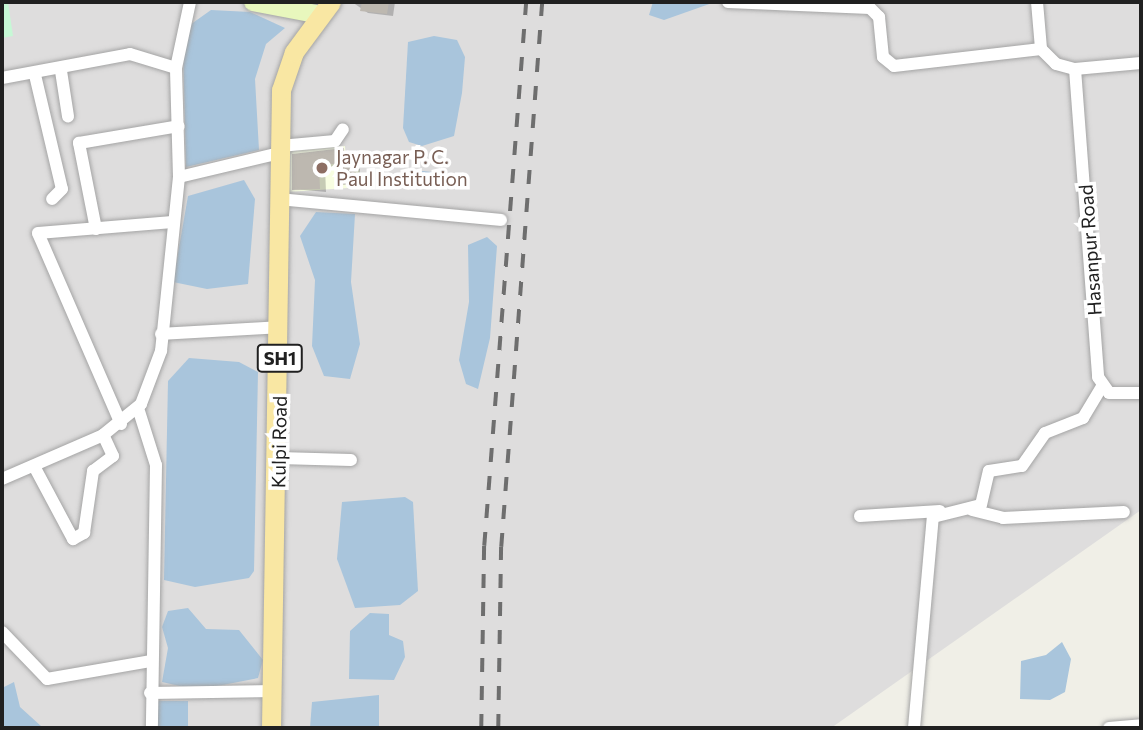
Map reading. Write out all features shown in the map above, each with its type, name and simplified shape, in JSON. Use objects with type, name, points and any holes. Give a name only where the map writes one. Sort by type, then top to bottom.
[{"type":"main road","points":[[253,2],[326,9]]},
{"type":"main road","name":"Kulpi Road","points":[[271,728],[279,458],[280,150],[286,71],[326,9]]},
{"type":"street","points":[[2,479],[103,435],[121,424],[138,408],[161,351],[179,177],[176,68],[190,2]]},
{"type":"street","points":[[728,2],[870,8],[879,17],[881,50],[894,66],[1041,49]]},
{"type":"street","points":[[1037,2],[1041,49],[1056,64],[1075,69],[1141,62]]},
{"type":"street","points":[[2,78],[61,71],[130,54],[176,68]]},
{"type":"street","name":"Hasanpur Road","points":[[1075,69],[1101,388]]},
{"type":"street","points":[[61,71],[68,116]]},
{"type":"street","points":[[34,75],[62,189],[52,199]]},
{"type":"street","points":[[96,229],[79,143],[179,127]]},
{"type":"street","points":[[179,177],[280,150],[335,141],[343,129]]},
{"type":"street","points":[[279,199],[501,220]]},
{"type":"street","points":[[121,424],[38,233],[173,222]]},
{"type":"street","points":[[161,334],[281,327]]},
{"type":"street","points":[[972,510],[986,499],[989,471],[1022,466],[1045,433],[1083,418],[1101,388],[1141,393]]},
{"type":"street","points":[[138,408],[156,465],[150,693],[152,728]]},
{"type":"street","points":[[34,466],[73,539],[84,533],[93,471],[113,456],[103,435]]},
{"type":"street","points":[[279,458],[351,460]]},
{"type":"street","points":[[860,516],[972,510],[1003,518],[1124,512]]},
{"type":"street","points":[[914,728],[930,525],[940,511]]},
{"type":"street","points":[[2,632],[47,679],[151,661]]},
{"type":"street","points":[[150,693],[274,691]]},
{"type":"street","points":[[1109,728],[1141,725]]},
{"type":"shaded area","points":[[2,2],[1141,2],[1141,510],[831,728],[2,728]]},
{"type":"shaded area","name":"Jaynagar P. C. Paul Institution","points":[[345,146],[346,162],[357,161],[363,187],[288,192],[285,150]]},
{"type":"green space","points":[[2,2],[8,2],[13,36],[2,38]]},
{"type":"water","points":[[653,2],[715,2],[664,20],[649,15]]},
{"type":"water","points":[[211,10],[250,12],[285,28],[266,44],[255,79],[259,150],[186,167],[183,47],[187,27]]},
{"type":"water","points":[[434,36],[457,40],[465,57],[462,93],[454,136],[422,146],[409,142],[403,128],[408,42]]},
{"type":"water","points":[[423,171],[449,174],[448,189],[410,184],[412,174]]},
{"type":"water","points":[[244,180],[255,199],[248,284],[207,289],[173,282],[188,196]]},
{"type":"water","points":[[316,212],[355,214],[351,282],[360,344],[350,379],[324,376],[312,346],[315,280],[300,236]]},
{"type":"water","points":[[487,237],[497,246],[490,338],[478,389],[466,384],[459,360],[469,302],[468,245]]},
{"type":"water","points":[[189,358],[239,362],[258,372],[254,571],[249,578],[195,587],[164,580],[168,381]]},
{"type":"water","points":[[405,497],[413,502],[418,591],[400,605],[355,608],[337,559],[342,502]]},
{"type":"water","points":[[188,608],[206,629],[239,630],[263,660],[258,678],[197,690],[162,682],[168,648],[162,627],[168,611]]},
{"type":"water","points":[[370,613],[389,614],[389,635],[403,641],[405,657],[394,680],[349,679],[350,631]]},
{"type":"water","points":[[1062,642],[1071,659],[1065,692],[1050,700],[1020,699],[1021,661],[1046,655]]},
{"type":"water","points":[[14,682],[20,707],[41,726],[2,728],[2,688]]},
{"type":"water","points":[[379,695],[379,728],[310,728],[312,702]]},
{"type":"water","points":[[157,701],[188,701],[188,728],[157,728]]},
{"type":"building","points":[[362,2],[389,2],[387,14],[360,11]]},
{"type":"building","name":"Jaynagar P. C. Paul Institution","points":[[344,148],[345,163],[319,165],[320,189],[292,190],[292,154]]},
{"type":"building","points":[[354,163],[355,184],[341,185],[340,164]]},
{"type":"railway","points":[[481,728],[484,546],[526,2]]},
{"type":"railway","points":[[498,728],[501,547],[542,2]]},
{"type":"place","name":"Jaynagar P. C. Paul Institution","points":[[322,168]]}]
